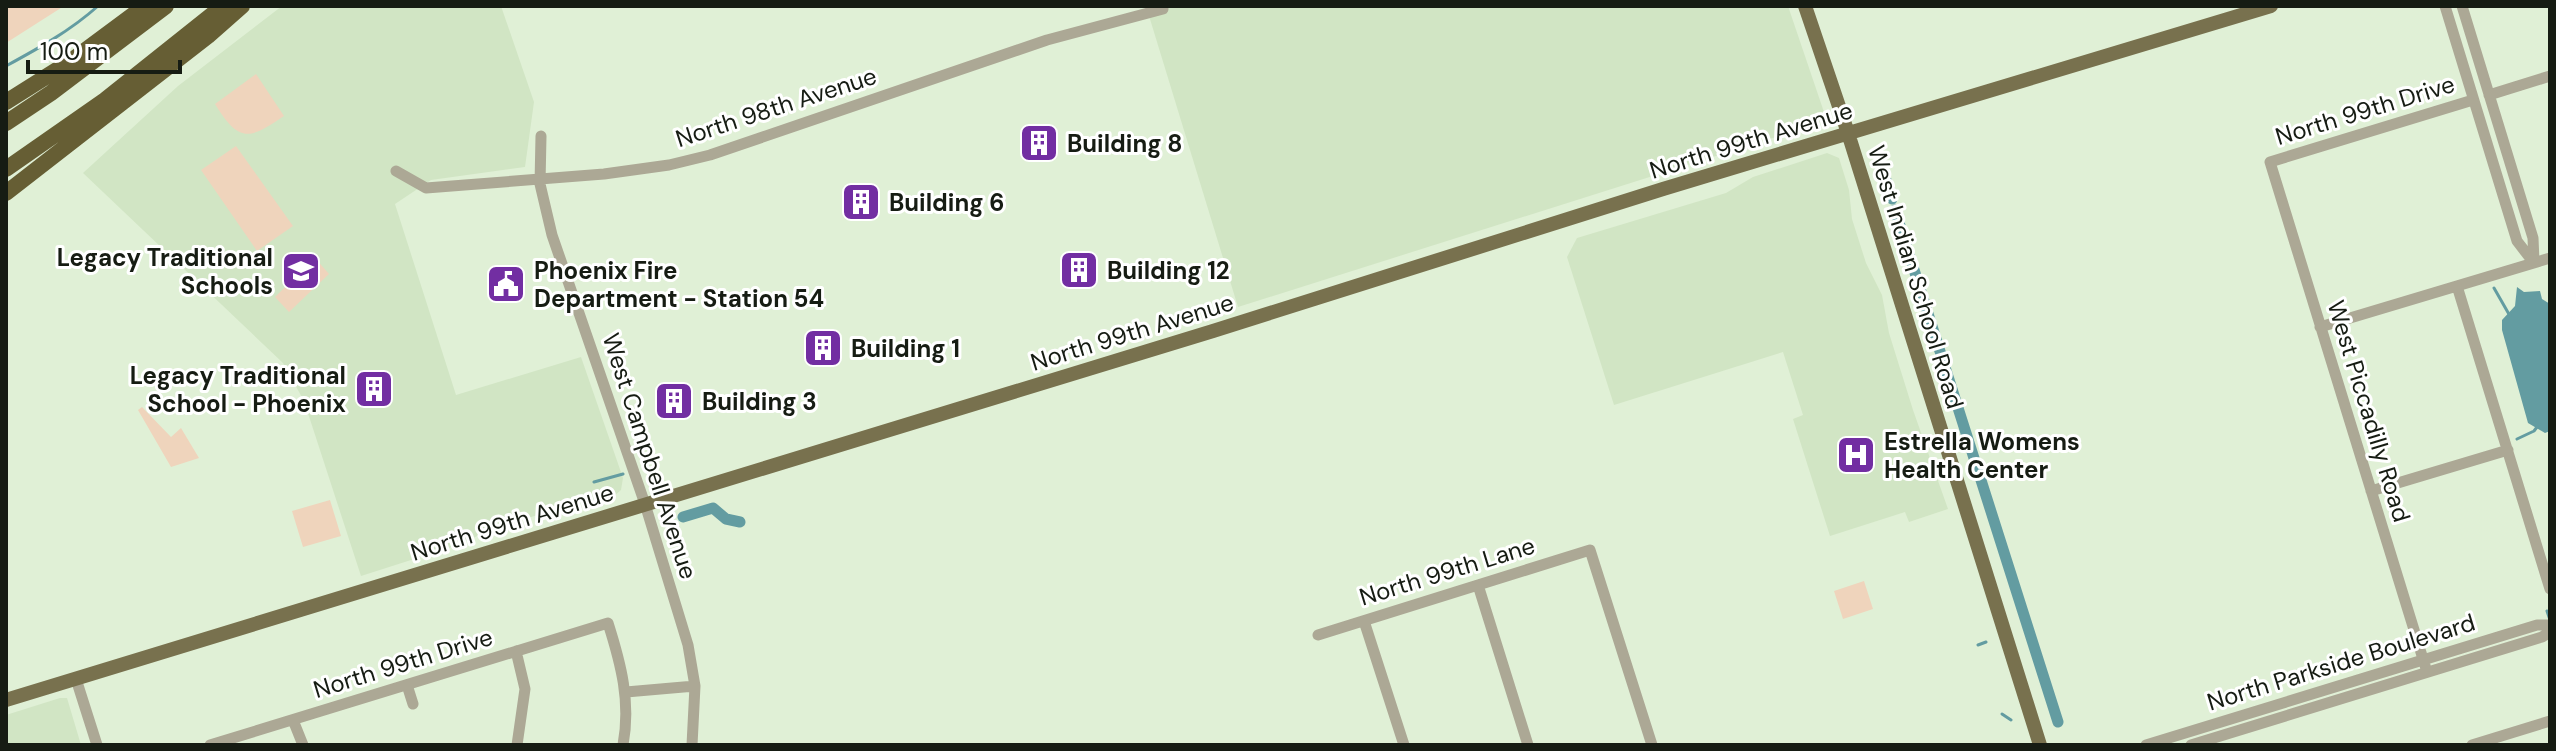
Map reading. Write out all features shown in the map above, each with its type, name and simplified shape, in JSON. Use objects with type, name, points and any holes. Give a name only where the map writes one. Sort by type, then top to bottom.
[{"type":"highway","points":[[6,102],[80,55],[145,6]]},
{"type":"highway","points":[[6,123],[166,6]]},
{"type":"highway","points":[[6,169],[105,100],[223,6]]},
{"type":"highway","points":[[6,193],[242,6]]},
{"type":"main road","name":"West Indian School Road","points":[[1805,6],[1848,133],[2040,745]]},
{"type":"main road","name":"North 99th Avenue","points":[[6,700],[1213,331],[1848,133],[2271,6]]},
{"type":"street","points":[[2445,6],[2517,241],[2534,263]]},
{"type":"street","points":[[2462,6],[2533,238],[2534,263]]},
{"type":"street","name":"North 98th Avenue","points":[[396,171],[426,188],[617,172],[710,155],[1047,40],[1163,9]]},
{"type":"street","name":"North 99th Drive","points":[[2489,95],[2550,76]]},
{"type":"street","name":"North 99th Drive","points":[[2270,162],[2473,100]]},
{"type":"street","name":"West Campbell Avenue","points":[[541,136],[540,179],[552,235],[645,504],[688,645],[695,686],[692,745]]},
{"type":"street","name":"West Piccadilly Road","points":[[2270,162],[2427,672]]},
{"type":"street","points":[[2320,327],[2550,258]]},
{"type":"street","points":[[2457,286],[2550,589]]},
{"type":"street","points":[[2371,491],[2508,450]]},
{"type":"street","name":"North 99th Lane","points":[[1318,635],[1590,550],[1652,745]]},
{"type":"street","points":[[1478,585],[1528,745]]},
{"type":"street","points":[[1364,621],[1404,745]]},
{"type":"street","name":"North 99th Drive","points":[[210,745],[608,623],[626,692]]},
{"type":"street","name":"North Parkside Boulevard","points":[[2146,745],[2537,625],[2550,625]]},
{"type":"street","name":"North Parkside Boulevard","points":[[2191,745],[2214,742],[2550,632]]},
{"type":"street","points":[[516,651],[525,689],[517,745]]},
{"type":"street","points":[[76,679],[97,745]]},
{"type":"street","points":[[407,685],[413,704]]},
{"type":"street","points":[[623,745],[626,692],[695,686]]},
{"type":"street","points":[[293,720],[303,745]]},
{"type":"street","points":[[2472,745],[2550,721]]},
{"type":"street","points":[[2208,725],[2214,742]]},
{"type":"shaded area","points":[[6,6],[64,6],[6,43]]},
{"type":"shaded area","name":"Legacy Traditional Schools","points":[[282,6],[501,6],[534,102],[525,167],[431,180],[395,204],[456,395],[581,357],[623,478],[621,490],[613,497],[579,502],[361,576],[304,401],[283,363],[83,173],[178,86]]},
{"type":"shaded area","points":[[1146,6],[1788,6],[1827,121],[1238,307]]},
{"type":"shaded area","points":[[256,74],[284,116],[262,130],[245,134],[231,126],[215,104]]},
{"type":"shaded area","points":[[236,146],[293,226],[257,251],[201,170]]},
{"type":"shaded area","points":[[1827,153],[1839,158],[1849,190],[1852,219],[1866,263],[1882,295],[1889,333],[1948,509],[1909,522],[1905,512],[1830,536],[1793,419],[1803,415],[1783,352],[1614,405],[1567,257],[1577,238],[1726,193],[1753,177]]},
{"type":"shaded area","points":[[315,258],[329,274],[289,312],[275,297]]},
{"type":"shaded area","points":[[142,407],[171,437],[181,428],[199,458],[171,467],[138,410]]},
{"type":"shaded area","points":[[330,500],[341,536],[303,547],[292,511]]},
{"type":"shaded area","points":[[1864,581],[1873,609],[1843,619],[1834,591]]},
{"type":"shaded area","points":[[67,698],[81,745],[6,745],[6,715]]},
{"type":"water","points":[[2517,287],[2524,292],[2540,291],[2542,299],[2550,304],[2550,431],[2545,433],[2528,423],[2502,330],[2502,320],[2515,306]]},
{"type":"waterway","points":[[6,66],[42,46],[98,6]]},
{"type":"waterway","points":[[1887,182],[1892,199]]},
{"type":"waterway","points":[[1895,210],[2058,722]]},
{"type":"waterway","points":[[2494,288],[2510,316]]},
{"type":"waterway","points":[[2517,439],[2537,427]]},
{"type":"waterway","points":[[594,482],[623,474]]},
{"type":"waterway","points":[[683,517],[713,508],[726,519],[740,522]]},
{"type":"waterway","points":[[2547,611],[2550,620]]},
{"type":"waterway","points":[[1978,645],[1986,642]]},
{"type":"waterway","points":[[2002,714],[2011,720]]},
{"type":"place","name":"Building 8","points":[[1039,143]]},
{"type":"place","name":"Building 6","points":[[861,202]]},
{"type":"place","name":"Building 12","points":[[1079,270]]},
{"type":"place","name":"Legacy Traditional Schools","points":[[301,271]]},
{"type":"place","name":"Phoenix Fire Department - Station 54","points":[[506,284]]},
{"type":"place","name":"Building 1","points":[[823,348]]},
{"type":"place","name":"Legacy Traditional School - Phoenix","points":[[374,389]]},
{"type":"place","name":"Building 3","points":[[674,401]]},
{"type":"place","name":"Estrella Womens Health Center","points":[[1856,455]]}]
